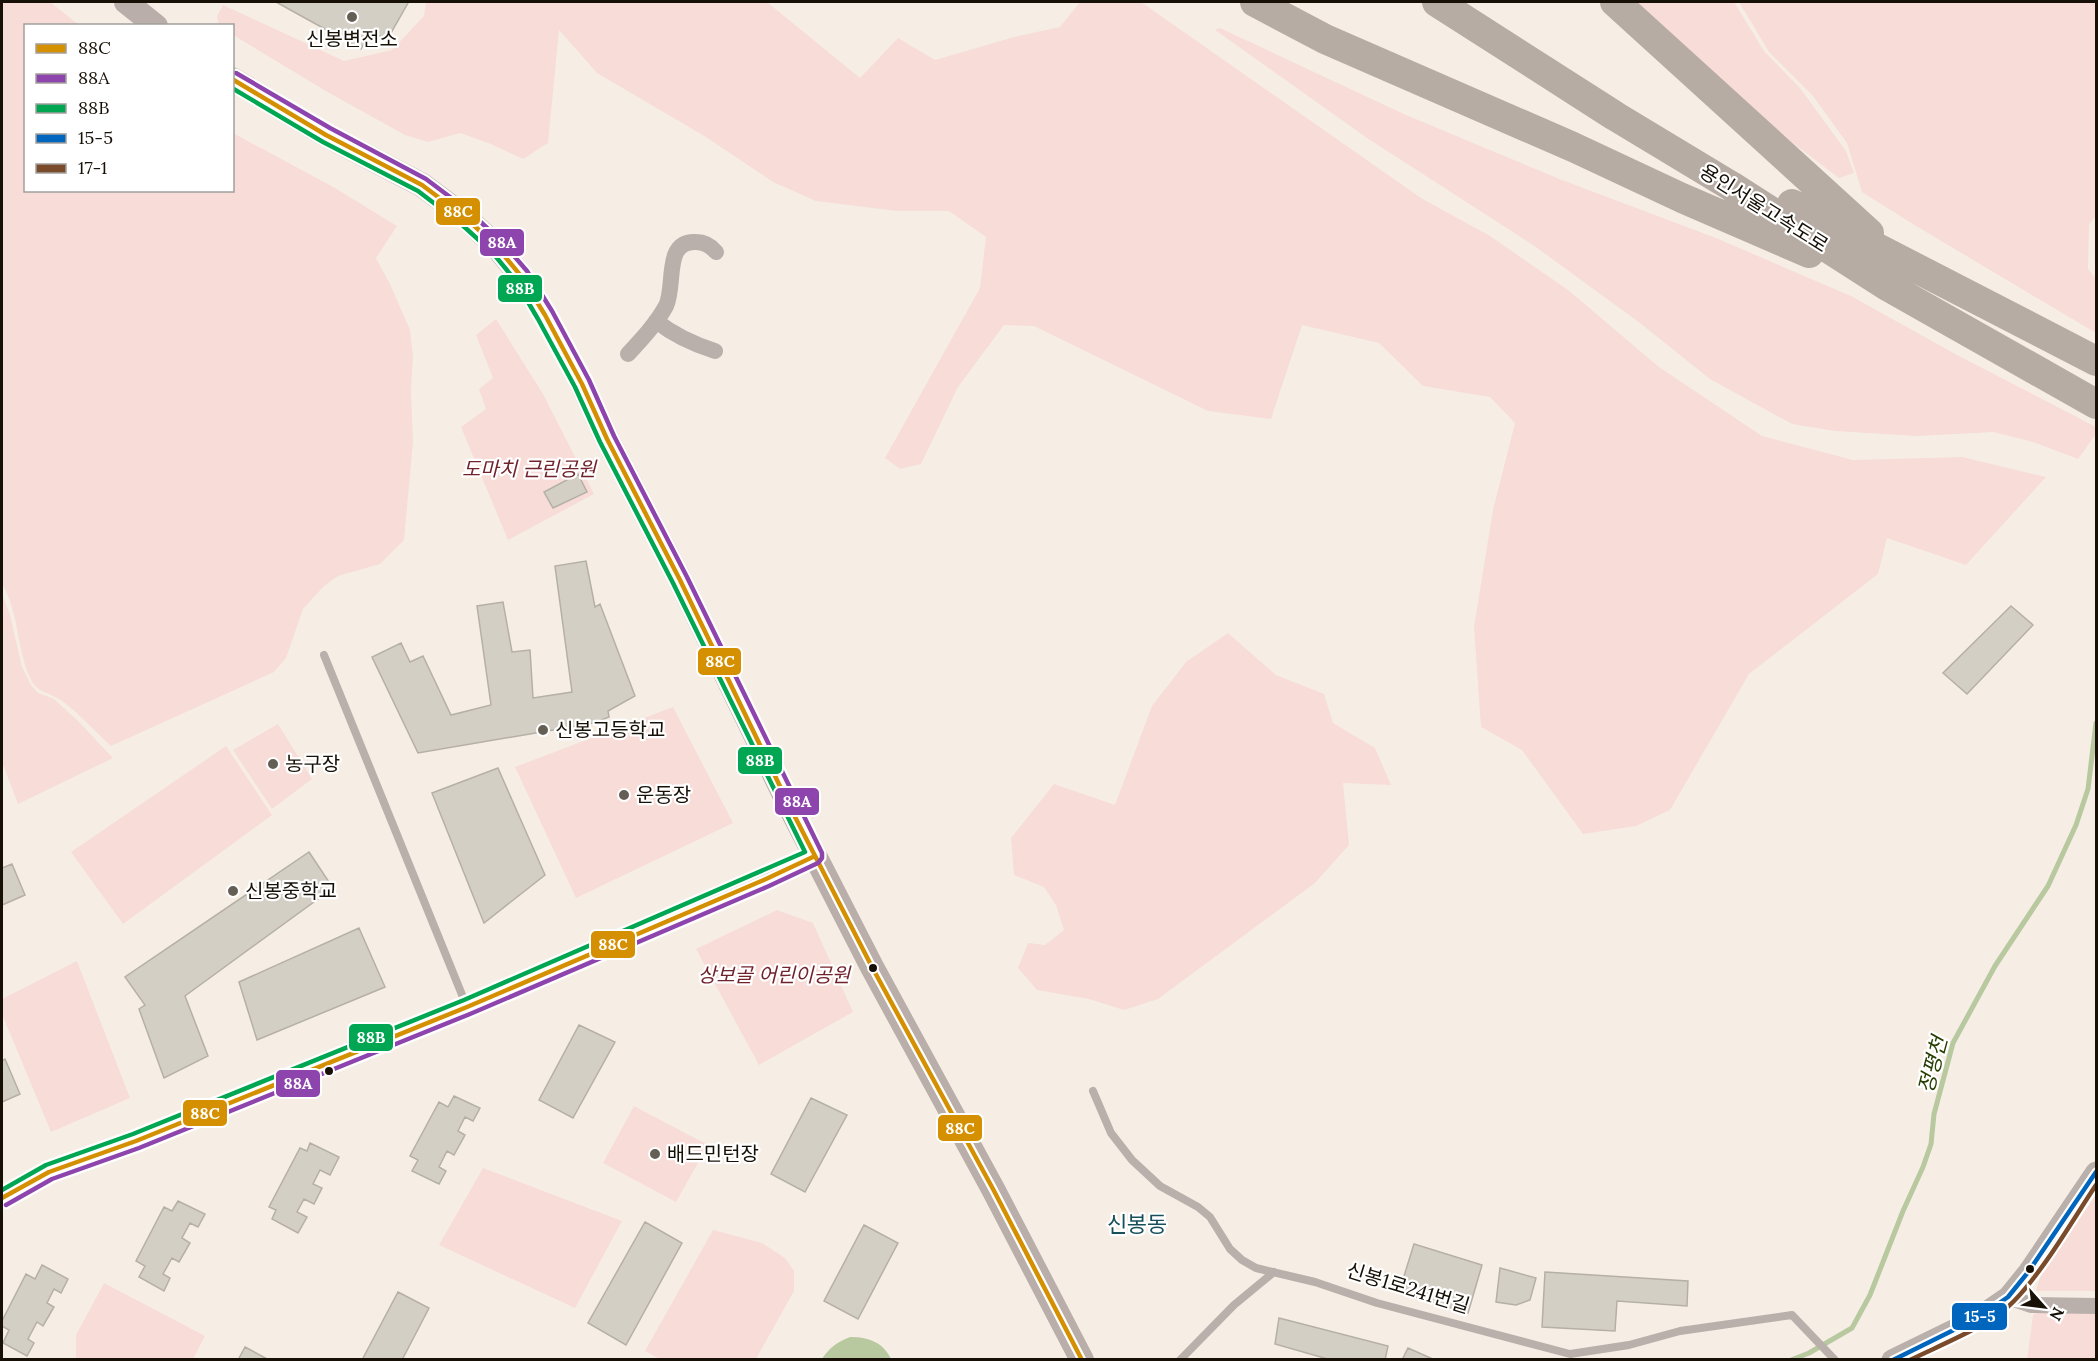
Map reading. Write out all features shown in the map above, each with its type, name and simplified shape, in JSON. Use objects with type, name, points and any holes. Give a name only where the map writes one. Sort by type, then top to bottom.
[{"type":"highway","points":[[1236,2],[1302,27]]},
{"type":"highway","points":[[1255,2],[1336,43],[1573,147],[1691,202],[1896,275]]},
{"type":"highway","name":"용인서울고속도로","points":[[1437,2],[1615,116],[1731,186],[1896,275],[2097,361]]},
{"type":"highway","name":"용인서울고속도로","points":[[1467,2],[1568,70],[1804,211],[2066,388],[2097,404]]},
{"type":"highway","points":[[1615,2],[1896,275]]},
{"type":"main road","points":[[126,2],[154,24]]},
{"type":"main road","points":[[234,80],[326,135],[422,185],[465,217],[497,247],[521,276],[582,384],[607,439],[680,580],[872,967],[993,1189],[1082,1359]]},
{"type":"street","points":[[628,354],[667,304],[672,286],[672,260],[676,251],[692,241],[702,242],[716,252]]},
{"type":"street","points":[[656,321],[682,339],[715,351]]},
{"type":"street","points":[[2,1198],[49,1172],[136,1141],[467,1007],[766,879],[815,855]]},
{"type":"street","points":[[1892,1359],[1976,1319],[2008,1298],[2097,1172]]},
{"type":"street","points":[[2008,1298],[2031,1305],[2097,1306]]},
{"type":"lane","points":[[324,655],[467,1007]]},
{"type":"lane","name":"신봉1로241번길","points":[[1093,1090],[1111,1133],[1132,1160],[1160,1186],[1198,1207],[1210,1218],[1230,1249],[1242,1260],[1256,1268],[1315,1282],[1377,1303],[1570,1354],[1629,1345],[1680,1331],[1791,1315],[1835,1359]]},
{"type":"lane","points":[[1180,1359],[1234,1305],[1274,1272]]},
{"type":"green space","points":[[2,2],[50,2],[78,24],[24,24],[24,192],[234,192],[234,134],[335,188],[397,226],[376,258],[410,330],[413,356],[411,391],[413,442],[404,540],[380,564],[338,576],[324,586],[303,609],[286,658],[274,672],[111,746],[69,706],[34,685],[23,658],[12,608],[2,584]]},
{"type":"green space","points":[[426,2],[767,2],[860,78],[898,38],[935,60],[1014,37],[1060,27],[1080,2],[1141,2],[1421,198],[1490,236],[1568,290],[1659,367],[1762,436],[1853,460],[1962,457],[2046,477],[1966,565],[1887,538],[1878,574],[1749,674],[1670,810],[1636,826],[1583,834],[1522,750],[1481,727],[1474,627],[1493,510],[1515,423],[1490,397],[1423,386],[1379,343],[1302,325],[1271,419],[1208,411],[1034,326],[1004,325],[958,387],[921,464],[900,469],[885,458],[980,288],[986,237],[949,211],[897,211],[816,201],[773,182],[706,137],[597,73],[559,30],[548,143],[523,159],[460,133],[428,142],[405,135],[234,36],[234,24],[219,24],[217,16],[223,5],[344,61],[392,50],[424,16]]},
{"type":"green space","points":[[1631,2],[1734,2],[1764,51],[1800,88],[1846,151],[1854,173],[1839,178],[1723,90]]},
{"type":"green space","points":[[1739,2],[2096,2],[2096,216],[2089,224],[2088,269],[2096,279],[2096,333],[1862,192],[1847,143],[1813,96],[1769,52]]},
{"type":"green space","points":[[1220,28],[1406,115],[1562,180],[1716,238],[1851,296],[1959,356],[2096,427],[2096,434],[2078,459],[2033,442],[1993,432],[1917,436],[1835,431],[1792,424],[1710,379],[1640,323],[1533,245],[1367,138],[1215,30]]},
{"type":"green space","name":"도마치 근린공원","points":[[496,319],[543,394],[594,494],[508,540],[461,427],[486,409],[479,389],[493,378],[476,335]]},
{"type":"green space","points":[[2,594],[10,615],[22,667],[31,685],[38,693],[54,699],[113,758],[18,804],[2,762]]},
{"type":"green space","points":[[1228,633],[1276,675],[1324,694],[1333,723],[1375,748],[1391,785],[1343,783],[1349,845],[1315,883],[1158,999],[1124,1010],[1089,999],[1037,990],[1018,968],[1028,943],[1045,945],[1064,930],[1056,905],[1044,887],[1014,875],[1011,838],[1054,784],[1115,805],[1152,706],[1186,662]]},
{"type":"green space","name":"운동장","points":[[673,707],[733,823],[576,898],[515,767]]},
{"type":"green space","name":"농구장","points":[[278,724],[312,779],[272,809],[233,750]]},
{"type":"green space","points":[[226,746],[272,815],[123,924],[71,852]]},
{"type":"green space","name":"상보골 어린이공원","points":[[777,910],[813,923],[853,1012],[759,1065],[696,949]]},
{"type":"green space","points":[[77,961],[130,1098],[51,1132],[2,1014],[2,999]]},
{"type":"green space","name":"배드민턴장","points":[[634,1106],[708,1145],[676,1202],[603,1163]]},
{"type":"green space","points":[[483,1168],[622,1221],[575,1308],[439,1245]]},
{"type":"green space","points":[[2096,1195],[2096,1291],[2036,1291],[2041,1274]]},
{"type":"green space","points":[[713,1230],[762,1243],[785,1258],[794,1271],[794,1291],[756,1359],[660,1359],[645,1351]]},
{"type":"green space","points":[[104,1283],[205,1336],[193,1359],[76,1359],[76,1335]]},
{"type":"green space","points":[[2052,1304],[2096,1304],[2096,1359],[2027,1360],[2033,1315]]},
{"type":"shaded area","points":[[850,1337],[874,1342],[884,1348],[891,1359],[822,1359],[834,1346]]},
{"type":"building","name":"신봉변전소","points":[[276,2],[408,3],[387,40],[371,31],[361,49]]},
{"type":"building","points":[[578,474],[587,492],[553,508],[544,492]]},
{"type":"building","name":"신봉고등학교","points":[[586,561],[595,607],[600,604],[635,696],[608,711],[609,717],[594,723],[418,753],[372,657],[401,643],[410,662],[423,656],[451,715],[491,705],[477,606],[503,602],[512,652],[530,650],[533,698],[572,692],[555,566]]},
{"type":"building","points":[[2011,606],[2033,625],[1967,694],[1943,673]]},
{"type":"building","points":[[498,768],[545,875],[484,923],[432,793]]},
{"type":"building","name":"신봉중학교","points":[[309,852],[333,888],[185,996],[208,1056],[164,1078],[139,1009],[145,1005],[125,977]]},
{"type":"building","points":[[12,864],[25,895],[2,905],[2,868]]},
{"type":"building","points":[[359,928],[385,987],[257,1040],[239,982]]},
{"type":"building","points":[[579,1025],[615,1042],[573,1118],[539,1100]]},
{"type":"building","points":[[5,1059],[20,1094],[2,1102],[2,1061]]},
{"type":"building","points":[[454,1096],[480,1108],[473,1121],[465,1117],[458,1131],[465,1135],[454,1155],[447,1151],[439,1167],[446,1171],[439,1184],[412,1171],[418,1160],[410,1156],[439,1102],[448,1107]]},
{"type":"building","points":[[811,1098],[847,1115],[805,1192],[771,1174]]},
{"type":"building","points":[[310,1143],[339,1157],[330,1175],[320,1170],[313,1184],[322,1188],[314,1204],[304,1199],[297,1212],[307,1217],[298,1233],[272,1219],[276,1210],[269,1207],[300,1148],[307,1151]]},
{"type":"building","points":[[178,1201],[205,1214],[198,1227],[190,1223],[182,1238],[190,1243],[179,1262],[172,1258],[163,1274],[170,1278],[164,1291],[139,1277],[145,1266],[136,1261],[164,1207],[172,1211]]},
{"type":"building","points":[[645,1222],[682,1243],[626,1345],[588,1323]]},
{"type":"building","points":[[864,1225],[898,1243],[858,1319],[824,1301]]},
{"type":"building","points":[[1414,1244],[1482,1265],[1468,1313],[1399,1292]]},
{"type":"building","points":[[42,1265],[68,1279],[61,1293],[54,1289],[47,1303],[54,1307],[43,1326],[37,1322],[28,1339],[34,1343],[27,1356],[3,1343],[9,1330],[2,1326],[2,1321],[26,1274],[35,1279]]},
{"type":"building","points":[[1500,1268],[1536,1278],[1530,1300],[1516,1305],[1496,1302]]},
{"type":"building","points":[[1545,1272],[1688,1281],[1687,1306],[1617,1301],[1615,1331],[1542,1327]]},
{"type":"building","points":[[398,1292],[429,1308],[402,1360],[362,1360]]},
{"type":"building","points":[[1279,1318],[1388,1346],[1385,1360],[1331,1360],[1275,1344]]},
{"type":"building","points":[[245,1347],[269,1360],[238,1360]]},
{"type":"building","points":[[1408,1348],[1435,1360],[1402,1360]]},
{"type":"waterway","name":"정평천","points":[[1791,1360],[1809,1353],[1852,1328],[1870,1295],[1931,1144],[1934,1114],[1953,1043],[1995,966],[2048,886],[2076,825],[2088,789],[2096,723]]},
{"type":"transit line","name":"88A","points":[[6,1205],[52,1179],[139,1148],[470,1014],[769,886],[818,863],[822,858],[822,853],[687,577],[614,436],[589,380],[552,311],[527,271],[502,242],[470,212],[426,179],[330,128],[236,73]]},
{"type":"transit line","name":"88C","points":[[234,80],[326,135],[422,185],[465,217],[497,247],[521,276],[582,384],[607,439],[680,580],[792,811],[872,967],[993,1189],[1082,1360]]},
{"type":"transit line","name":"88B","points":[[2,1190],[46,1165],[133,1134],[464,1000],[805,852],[673,583],[600,442],[575,387],[515,280],[492,252],[460,223],[418,191],[323,142],[234,89]]},
{"type":"transit line","name":"88C","points":[[2,1198],[49,1172],[136,1141],[467,1007],[815,856]]},
{"type":"transit line","name":"15-5","points":[[1893,1360],[1976,1319],[2008,1297],[2029,1271],[2096,1172]]},
{"type":"transit line","name":"17-1","points":[[1910,1360],[1979,1326],[2014,1301],[2047,1260],[2096,1185]]},
{"type":"place","name":"신봉변전소","points":[[352,17]]},
{"type":"place","name":"신봉고등학교","points":[[543,730]]},
{"type":"place","name":"농구장","points":[[273,764]]},
{"type":"place","name":"운동장","points":[[624,795]]},
{"type":"place","name":"신봉중학교","points":[[233,891]]},
{"type":"place","name":"배드민턴장","points":[[655,1154]]},
{"type":"district","name":"신봉동","points":[[1137,1224]]}]
